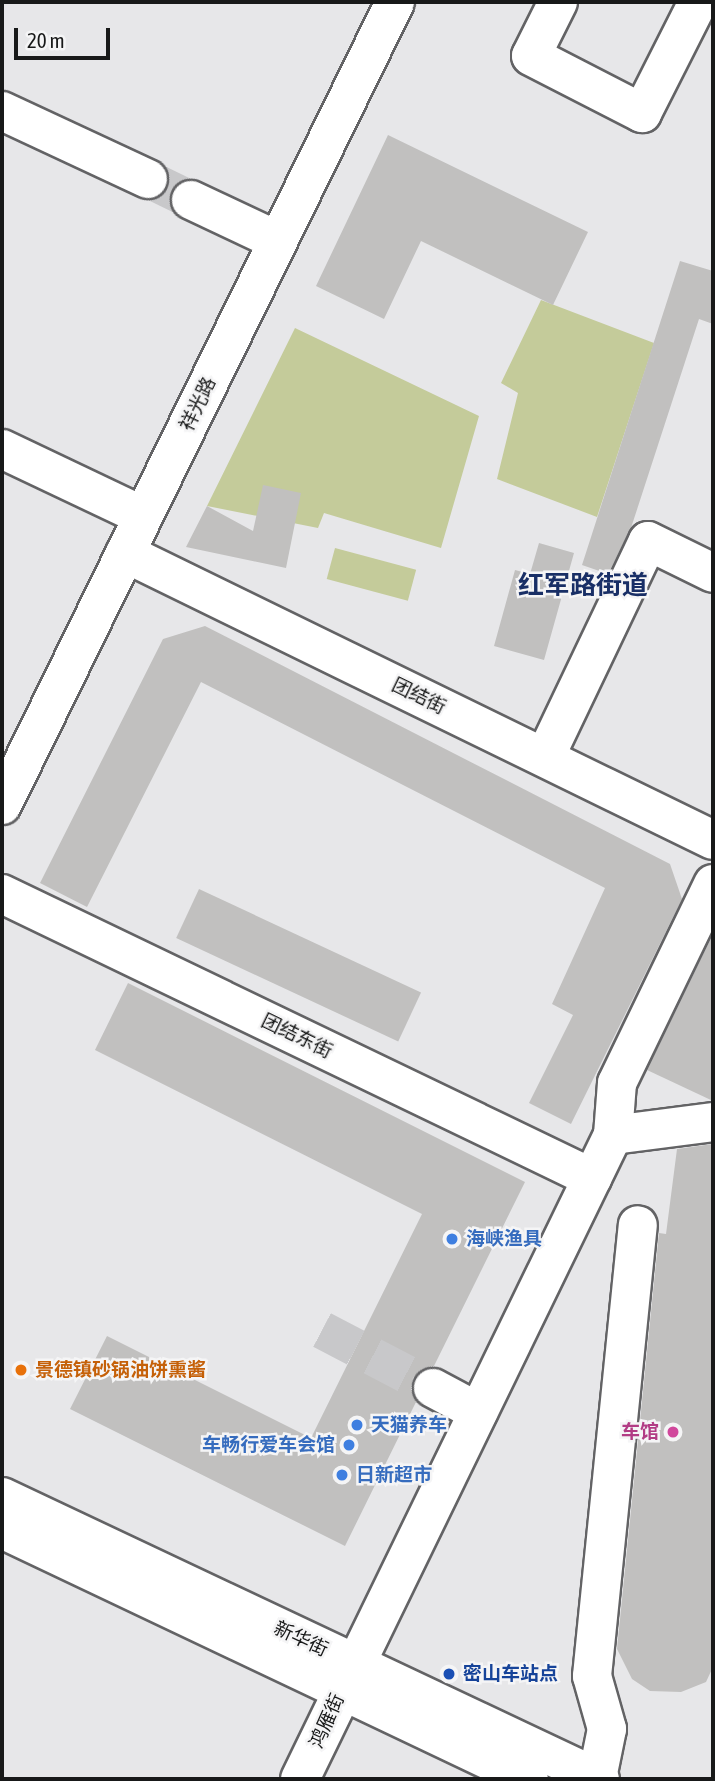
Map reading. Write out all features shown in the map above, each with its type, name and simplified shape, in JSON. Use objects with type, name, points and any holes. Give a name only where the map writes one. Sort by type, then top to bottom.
[{"type":"street","name":"祥光路","points":[[2,805],[395,2]]},
{"type":"street","points":[[558,2],[531,55],[642,113],[698,2]]},
{"type":"street","points":[[2,111],[148,179]]},
{"type":"street","points":[[191,200],[278,241]]},
{"type":"street","points":[[2,449],[143,516]]},
{"type":"street","points":[[545,757],[648,541],[713,573]]},
{"type":"street","name":"团结街","points":[[125,553],[713,840]]},
{"type":"street","points":[[713,884],[617,1083],[613,1135],[713,1122]]},
{"type":"street","name":"团结东街","points":[[2,894],[592,1178]]},
{"type":"street","name":"鸿雁街","points":[[300,1779],[347,1677],[613,1135]]},
{"type":"street","points":[[599,1779],[607,1729],[592,1676],[638,1226]]},
{"type":"street","points":[[433,1388],[478,1412]]},
{"type":"street","name":"新华街","points":[[2,1497],[347,1677],[499,1770],[529,1779]]},
{"type":"street","name":"新华街","points":[[2,1528],[347,1677],[599,1779]]},
{"type":"green space","points":[[541,300],[654,343],[597,517],[497,479],[518,393],[501,383]]},
{"type":"green space","points":[[295,328],[479,416],[441,548],[324,513],[318,528],[207,506]]},
{"type":"green space","points":[[335,548],[416,570],[408,601],[327,579]]},
{"type":"building","points":[[388,135],[588,232],[553,305],[421,241],[384,319],[316,286]]},
{"type":"building","points":[[680,261],[713,271],[713,324],[699,319],[631,528],[608,574],[582,565]]},
{"type":"building","points":[[263,485],[301,493],[286,568],[186,547],[207,506],[253,531]]},
{"type":"building","points":[[539,543],[574,553],[544,660],[494,646],[515,570],[530,574]]},
{"type":"building","points":[[205,626],[670,864],[682,899],[571,1124],[529,1103],[573,1015],[552,1004],[605,888],[201,682],[87,907],[40,883],[163,639]]},
{"type":"building","points":[[199,889],[421,993],[398,1041],[176,938]]},
{"type":"building","points":[[713,934],[713,1101],[647,1070]]},
{"type":"building","points":[[128,983],[525,1182],[434,1366],[422,1369],[413,1378],[411,1389],[416,1402],[345,1546],[70,1409],[107,1336],[311,1438],[422,1214],[95,1050]]},
{"type":"building","name":"车馆","points":[[713,1144],[713,1667],[706,1682],[681,1692],[650,1691],[632,1679],[617,1649],[659,1233],[666,1234],[677,1149]]},
{"type":"tunnel","points":[[148,179],[191,200]]},
{"type":"tunnel","points":[[322,1330],[433,1388]]},
{"type":"place","name":"海峡渔具","points":[[452,1239]]},
{"type":"place","name":"景德镇砂锅油饼熏酱","points":[[21,1370]]},
{"type":"place","name":"天猫养车","points":[[357,1425]]},
{"type":"place","name":"车馆","points":[[673,1432]]},
{"type":"place","name":"车畅行爱车会馆","points":[[349,1445]]},
{"type":"place","name":"日新超市","points":[[342,1475]]},
{"type":"place","name":"密山车站点","points":[[449,1674]]},
{"type":"district","name":"红军路街道","points":[[583,586]]}]
